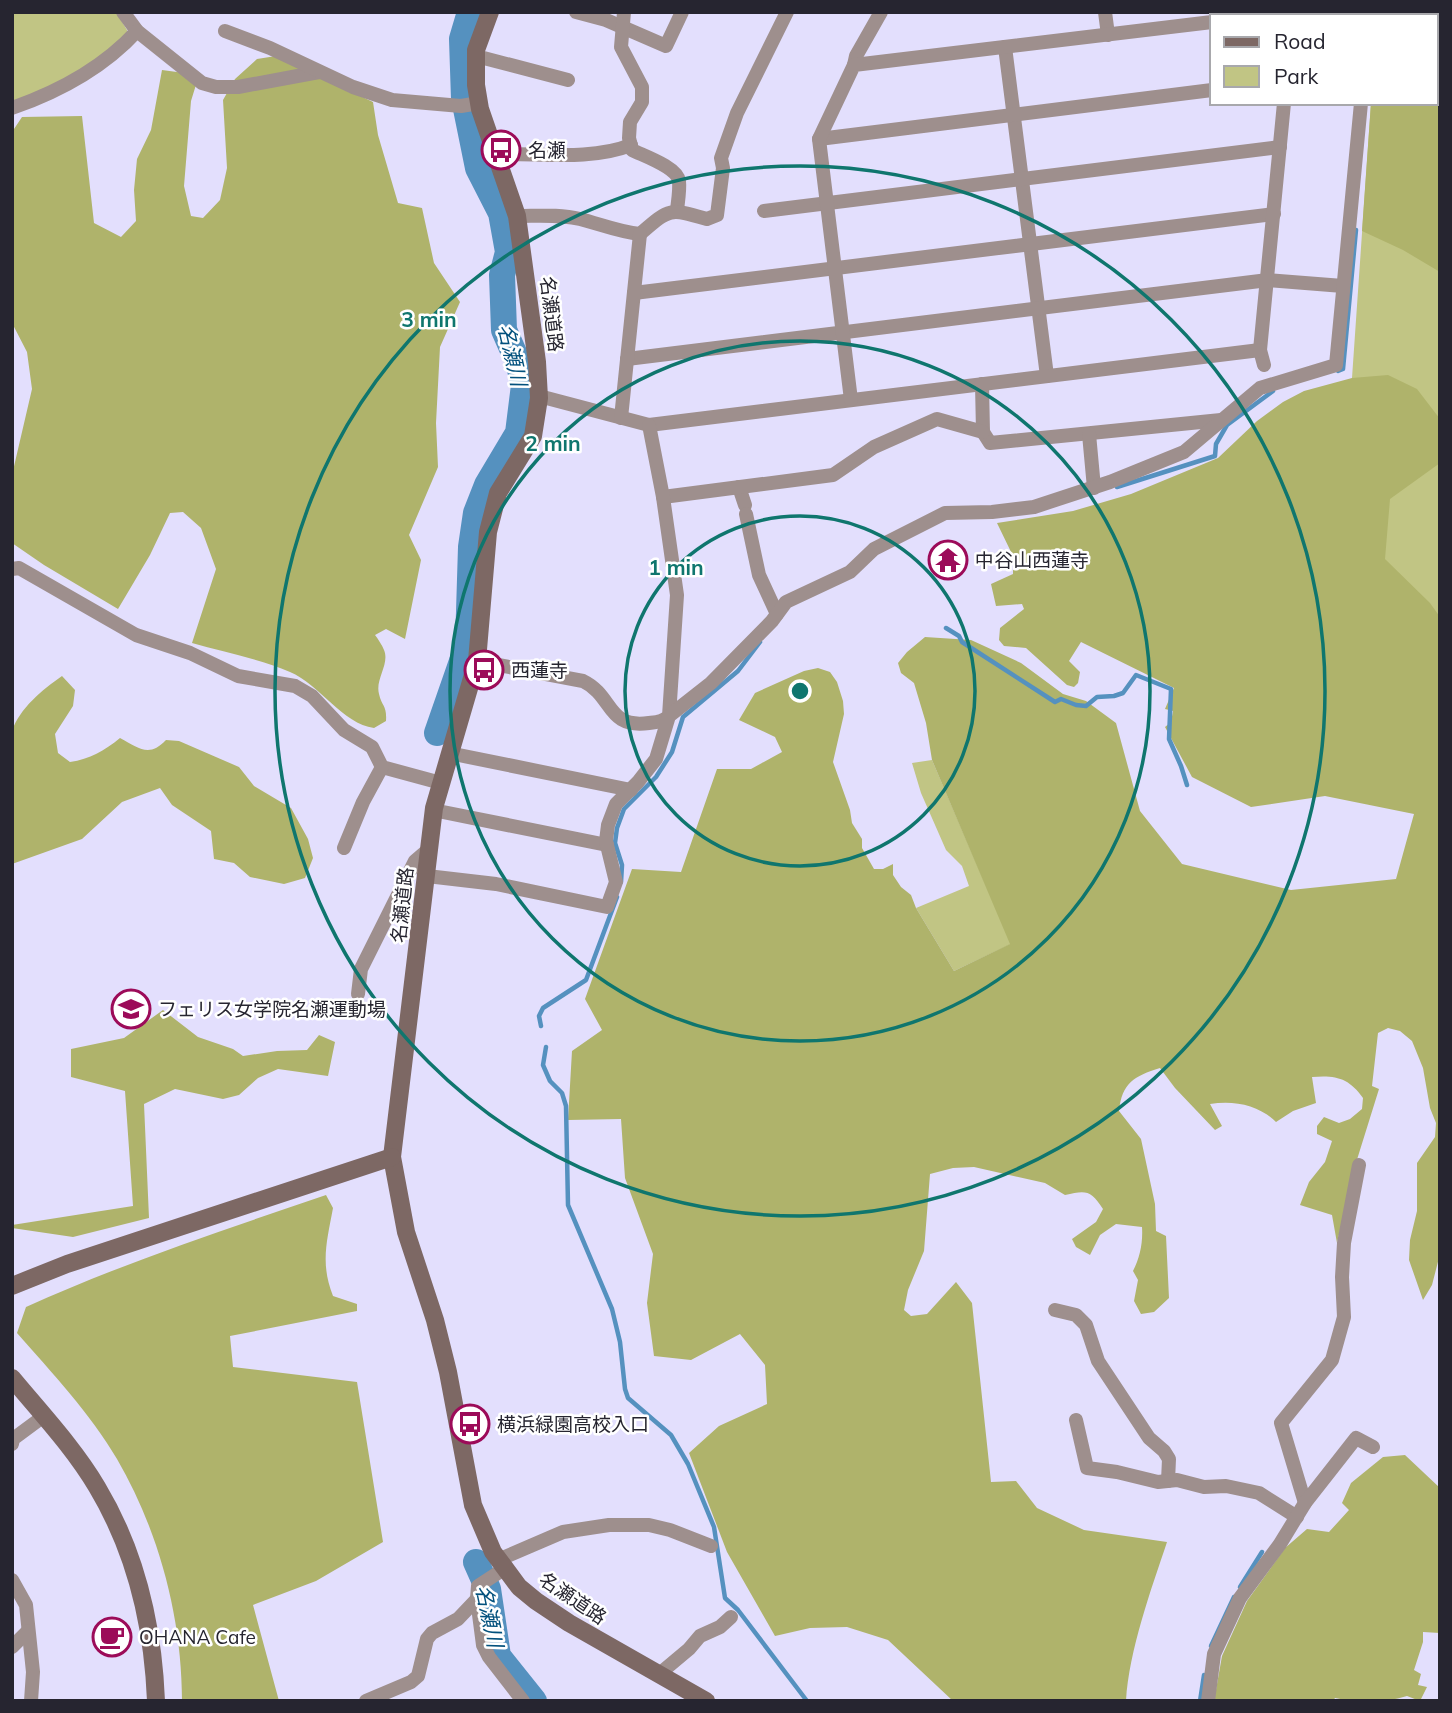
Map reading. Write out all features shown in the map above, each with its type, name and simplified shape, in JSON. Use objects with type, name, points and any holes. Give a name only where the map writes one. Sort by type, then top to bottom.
[{"type":"street","points":[[123,12],[136,31],[202,83],[216,87],[238,87],[320,72]]},
{"type":"street","name":"名瀬道路","points":[[489,12],[476,56],[476,85],[470,105],[496,154],[517,216],[537,362],[539,396],[533,436],[498,493],[488,532],[477,661],[433,810],[392,1157],[406,1232],[435,1320],[448,1372],[473,1505],[498,1569],[536,1601],[569,1623],[706,1701]]},
{"type":"street","points":[[576,12],[623,20],[666,46],[682,12]]},
{"type":"street","points":[[621,418],[640,234],[663,214],[677,210],[707,219],[720,215],[722,158],[737,113],[787,12]]},
{"type":"street","points":[[851,400],[819,139],[855,65],[856,56],[880,12]]},
{"type":"street","points":[[1105,12],[1108,35]]},
{"type":"street","points":[[623,20],[621,47],[642,87],[642,102],[630,122],[632,150],[651,157],[677,174],[677,210]]},
{"type":"street","points":[[855,65],[1210,22]]},
{"type":"street","points":[[12,108],[33,102],[77,78],[124,44],[136,31]]},
{"type":"street","points":[[225,31],[270,48],[353,87],[392,100],[470,105]]},
{"type":"street","points":[[1005,47],[1047,376]]},
{"type":"street","points":[[476,56],[568,80]]},
{"type":"street","points":[[819,139],[1210,90]]},
{"type":"street","points":[[477,661],[583,681],[593,686],[617,718],[629,724],[662,722],[711,683],[786,602],[850,572],[874,550],[945,513],[1034,508],[1094,488],[1184,452],[1260,388],[1266,377],[1260,350],[1284,105]]},
{"type":"street","points":[[1266,377],[1336,365],[1361,105]]},
{"type":"street","points":[[496,154],[597,154],[618,151],[631,145]]},
{"type":"street","points":[[764,211],[1280,147]]},
{"type":"street","points":[[634,293],[1030,242],[1274,214]]},
{"type":"street","points":[[517,216],[554,215],[578,218],[618,232],[640,234]]},
{"type":"street","points":[[627,359],[1268,280],[1343,286]]},
{"type":"street","points":[[539,396],[649,425],[1260,350]]},
{"type":"street","points":[[982,384],[983,432],[990,443],[1223,420]]},
{"type":"street","points":[[663,497],[833,475],[874,447],[937,419],[983,432]]},
{"type":"street","points":[[426,876],[496,884],[607,907],[616,882],[607,845],[608,825],[616,804],[656,759],[669,716],[677,595],[663,497],[649,425]]},
{"type":"street","points":[[1089,434],[1094,488]]},
{"type":"street","points":[[739,487],[759,575],[777,614]]},
{"type":"street","points":[[12,569],[19,568],[136,635],[190,653],[238,676],[295,687],[312,696],[344,730],[372,747],[382,767],[441,783]]},
{"type":"street","points":[[449,753],[631,790]]},
{"type":"street","points":[[344,848],[363,802],[382,767]]},
{"type":"street","points":[[433,810],[607,845]]},
{"type":"street","points":[[358,994],[361,969],[415,861],[429,849]]},
{"type":"street","points":[[12,1286],[67,1264],[392,1157]]},
{"type":"street","points":[[1305,1503],[1281,1423],[1332,1360],[1336,1349],[1344,1317],[1344,1243],[1359,1165]]},
{"type":"street","points":[[1055,1310],[1076,1315],[1086,1325],[1098,1361],[1111,1383],[1149,1438],[1169,1459],[1168,1481]]},
{"type":"street","points":[[12,1378],[72,1450],[97,1487],[116,1523],[135,1571],[147,1616],[156,1701]]},
{"type":"street","points":[[12,1444],[13,1439],[44,1416]]},
{"type":"street","points":[[1076,1420],[1087,1468],[1158,1482],[1177,1480],[1204,1487],[1226,1486],[1259,1493],[1297,1517]]},
{"type":"street","points":[[1208,1701],[1214,1654],[1240,1598],[1305,1503],[1356,1438],[1373,1447]]},
{"type":"street","points":[[366,1701],[411,1682],[418,1676],[427,1639],[432,1633],[458,1619],[498,1569],[563,1532],[609,1525],[649,1525],[711,1546]]},
{"type":"street","points":[[12,1580],[26,1605],[33,1672],[31,1701]]},
{"type":"street","points":[[477,1592],[483,1645],[523,1701]]},
{"type":"street","points":[[659,1675],[700,1636],[719,1627],[731,1617]]},
{"type":"street","points":[[12,1647],[28,1631]]},
{"type":"green space","points":[[12,12],[116,12],[127,30],[127,37],[80,72],[12,106]]},
{"type":"green space","points":[[1347,12],[1440,12],[1440,661],[1312,479],[1352,378],[1371,105],[1438,105],[1438,14]]},
{"type":"green space","points":[[1352,12],[1440,12],[1440,272],[1403,250],[1362,231],[1371,105],[1438,105],[1438,14]]},
{"type":"green space","points":[[276,56],[373,102],[378,135],[398,203],[422,208],[434,263],[460,302],[440,347],[436,423],[438,467],[409,535],[421,560],[405,639],[386,629],[375,635],[385,655],[378,688],[386,721],[374,728],[341,712],[311,685],[290,672],[254,659],[192,643],[216,569],[201,528],[183,512],[170,513],[150,555],[118,609],[12,543],[12,475],[32,389],[27,352],[12,323],[12,132],[22,117],[82,116],[94,223],[121,237],[136,221],[134,190],[137,159],[151,130],[162,70],[199,75],[191,101],[184,186],[191,216],[203,218],[220,200],[227,168],[223,100],[235,79],[257,59]]},
{"type":"green space","points":[[1388,375],[1417,389],[1440,419],[1440,463],[1390,499],[1385,559],[1430,603],[1440,617],[1440,1254],[1432,1285],[1423,1300],[1409,1260],[1410,1240],[1417,1211],[1417,1163],[1435,1137],[1436,1123],[1430,1108],[1423,1068],[1412,1041],[1400,1031],[1388,1028],[1378,1033],[1372,1086],[1379,1089],[1355,1166],[1337,1243],[1332,1215],[1300,1205],[1309,1182],[1325,1162],[1332,1141],[1317,1134],[1317,1126],[1324,1117],[1339,1123],[1350,1119],[1362,1109],[1363,1098],[1347,1082],[1335,1077],[1312,1077],[1316,1103],[1293,1111],[1276,1122],[1262,1111],[1246,1105],[1210,1104],[1222,1126],[1215,1130],[1160,1068],[1143,1074],[1126,1087],[1119,1111],[1141,1139],[1155,1204],[1156,1231],[1166,1236],[1169,1298],[1154,1312],[1141,1314],[1134,1301],[1138,1280],[1133,1271],[1140,1250],[1142,1227],[1116,1224],[1100,1235],[1090,1255],[1076,1247],[1072,1239],[1096,1222],[1103,1209],[1091,1195],[1078,1192],[1065,1195],[1045,1183],[974,1167],[953,1168],[930,1174],[924,1251],[908,1290],[904,1310],[911,1316],[927,1314],[956,1282],[972,1303],[991,1482],[1016,1481],[1037,1508],[1084,1530],[1167,1542],[1136,1641],[1126,1701],[953,1701],[888,1640],[847,1627],[810,1628],[775,1636],[727,1552],[689,1453],[719,1426],[767,1404],[765,1365],[740,1334],[691,1360],[654,1356],[647,1303],[653,1254],[625,1178],[621,1119],[568,1120],[572,1051],[602,1030],[585,999],[632,869],[681,872],[717,769],[751,769],[782,752],[775,737],[739,720],[755,693],[804,671],[818,668],[830,672],[837,682],[843,701],[844,714],[833,762],[852,823],[862,839],[862,848],[874,869],[883,869],[893,864],[893,875],[911,895],[954,971],[1010,944],[932,760],[926,723],[914,683],[901,673],[898,663],[925,637],[971,640],[1021,663],[1063,694],[1086,701],[1116,723],[1140,811],[1182,864],[1291,890],[1396,879],[1414,814],[1325,796],[1251,807],[1192,777],[1165,727],[1171,722],[1173,711],[1165,709],[1174,688],[1081,642],[1069,661],[1080,672],[1078,683],[1074,687],[1067,685],[1026,648],[1004,646],[999,640],[1000,628],[1024,609],[1022,604],[996,606],[991,584],[1013,574],[1013,556],[997,523],[1073,511],[1131,494],[1218,458],[1257,421],[1304,391],[1352,378]]},
{"type":"green space","points":[[62,676],[75,690],[73,706],[55,734],[58,753],[70,762],[96,754],[120,738],[144,750],[154,749],[166,740],[179,741],[239,767],[254,786],[291,808],[308,839],[313,858],[305,878],[284,884],[250,877],[234,863],[214,859],[211,831],[172,805],[160,788],[122,802],[82,839],[12,864],[12,731],[26,707]]},
{"type":"green space","points":[[932,760],[1011,944],[954,971],[916,908],[969,886],[962,866],[946,850],[921,793],[912,763]]},
{"type":"green space","points":[[163,1010],[198,1037],[233,1049],[243,1056],[307,1050],[319,1035],[335,1042],[328,1076],[278,1069],[258,1078],[239,1095],[223,1099],[175,1089],[144,1104],[149,1218],[73,1237],[12,1228],[12,1225],[133,1206],[125,1091],[71,1077],[71,1049],[124,1038]]},
{"type":"green space","points":[[326,1195],[333,1208],[326,1252],[329,1284],[333,1296],[357,1304],[357,1311],[230,1336],[233,1367],[357,1382],[383,1542],[316,1581],[253,1605],[279,1701],[182,1701],[173,1607],[156,1545],[132,1487],[95,1426],[17,1333],[26,1307],[137,1261]]},
{"type":"green space","points":[[1405,1455],[1440,1488],[1440,1633],[1423,1632],[1423,1642],[1414,1670],[1421,1674],[1418,1685],[1427,1687],[1420,1701],[1407,1696],[1371,1702],[1335,1698],[1333,1701],[1214,1701],[1222,1656],[1247,1601],[1285,1548],[1307,1529],[1329,1532],[1349,1510],[1342,1503],[1351,1483],[1383,1457]]},
{"type":"waterway","name":"名瀬川","points":[[437,733],[468,644],[471,547],[476,513],[487,485],[518,433],[524,385],[518,362],[504,330],[502,275],[508,252],[501,213],[478,168],[464,99],[462,39],[470,12]]},
{"type":"waterway","points":[[1338,371],[1343,369],[1356,230]]},
{"type":"waterway","points":[[1117,487],[1215,456],[1216,444],[1227,425],[1273,391]]},
{"type":"waterway","points":[[946,628],[959,636],[962,642],[1055,702],[1061,699],[1086,706],[1097,697],[1123,693],[1136,675],[1171,689],[1169,739],[1187,785]]},
{"type":"waterway","points":[[621,882],[622,865],[615,843],[624,809],[656,777],[672,752],[683,717],[738,671],[760,642]]},
{"type":"waterway","points":[[541,1026],[539,1016],[543,1008],[586,980],[617,897]]},
{"type":"waterway","points":[[546,1047],[543,1065],[550,1081],[562,1093],[566,1106],[568,1205],[612,1309],[628,1398],[671,1435],[688,1464],[714,1527],[725,1598],[738,1610],[807,1701]]},
{"type":"waterway","points":[[1240,1587],[1262,1552]]},
{"type":"waterway","name":"名瀬川","points":[[476,1562],[488,1589],[498,1656],[534,1701]]},
{"type":"waterway","points":[[1211,1646],[1234,1597]]},
{"type":"waterway","points":[[1200,1701],[1204,1675]]},
{"type":"place","name":"名瀬","points":[[501,150]]},
{"type":"place","name":"中谷山西蓮寺","points":[[948,560]]},
{"type":"place","name":"西蓮寺","points":[[484,670]]},
{"type":"place","name":"フェリス女学院名瀬運動場","points":[[131,1009]]},
{"type":"place","name":"横浜緑園高校入口","points":[[470,1424]]},
{"type":"place","name":"OHANA Cafe","points":[[112,1637]]}]
